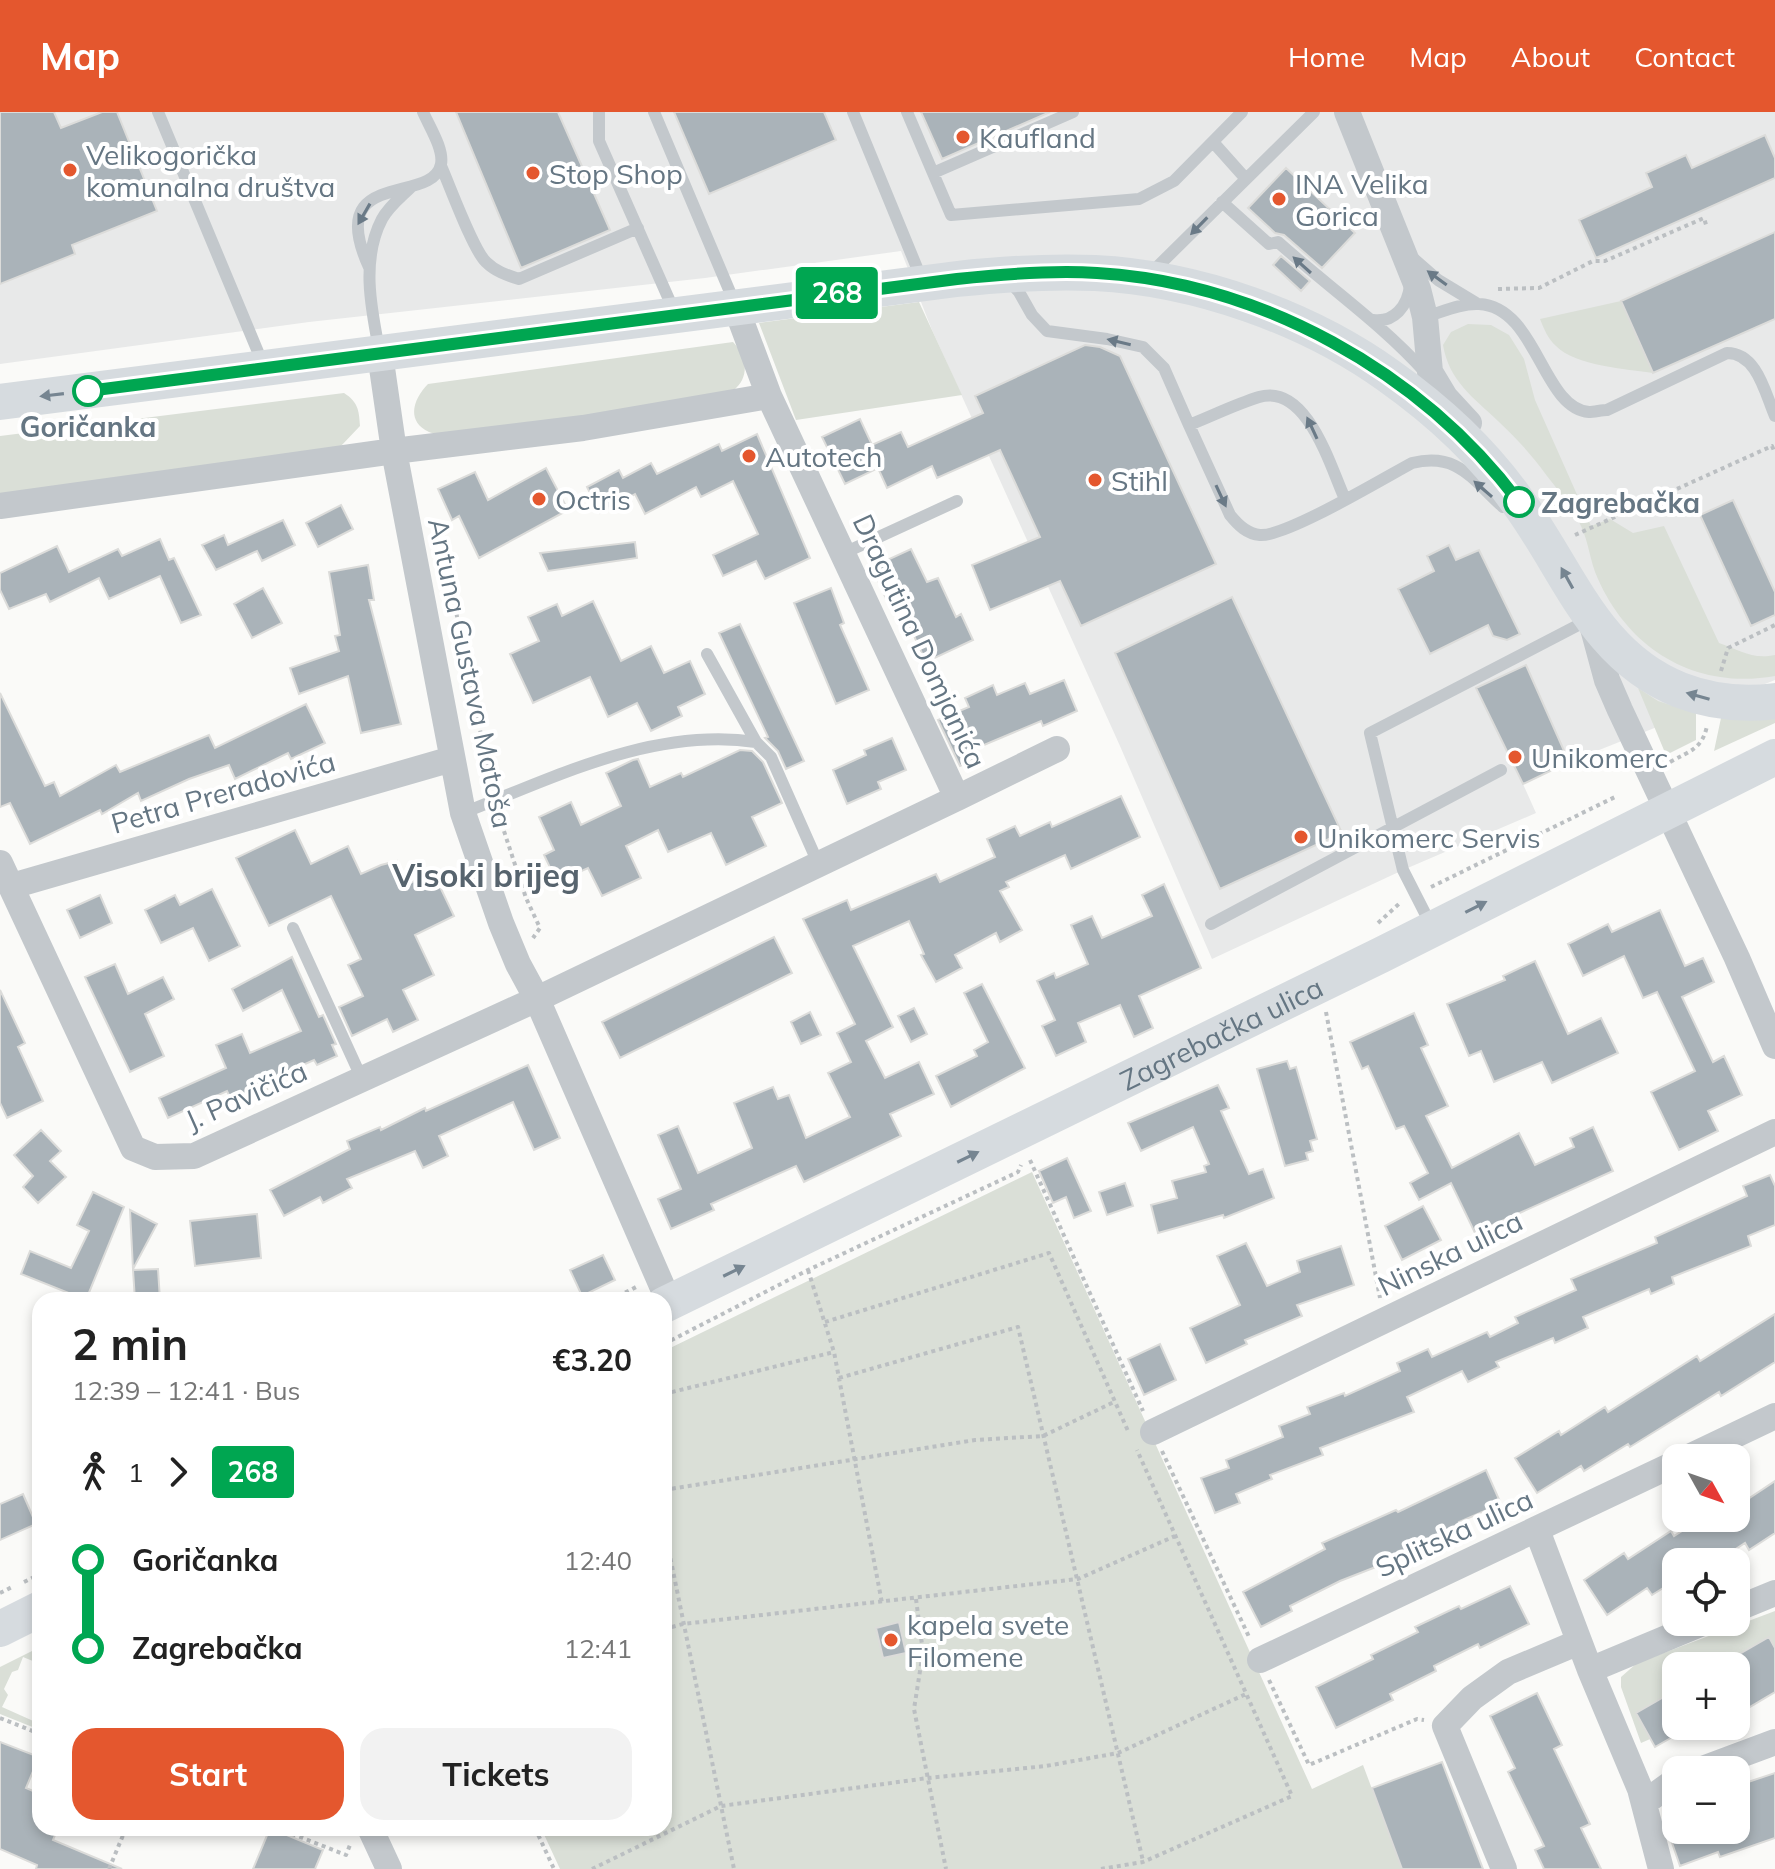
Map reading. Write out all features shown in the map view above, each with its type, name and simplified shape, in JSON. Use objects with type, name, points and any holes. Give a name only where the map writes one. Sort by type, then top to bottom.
[{"type":"main road","points":[[0,402],[923,283],[1001,275],[1098,273],[1144,278],[1246,304],[1307,330],[1388,375],[1429,407],[1559,536],[1591,619],[1628,661],[1649,676],[1713,700],[1775,701]]},
{"type":"main road","points":[[1668,811],[1684,785],[1707,764],[1775,730]]},
{"type":"main road","name":"Zagrebačka ulica","points":[[672,1302],[1433,929],[1775,757]]},
{"type":"main road","points":[[0,1629],[32,1613]]},
{"type":"street","points":[[1347,112],[1406,256],[1425,317],[1427,360],[1436,384],[1482,442],[1503,481]]},
{"type":"street","name":"Dragutina Domjanića","points":[[537,999],[957,798],[769,396],[735,305]]},
{"type":"street","name":"Antuna Gustava Matoša","points":[[380,354],[394,451],[463,813],[518,964],[537,999],[662,1292]]},
{"type":"street","points":[[0,506],[583,428],[769,396]]},
{"type":"street","points":[[1591,619],[1611,690],[1775,1046]]},
{"type":"street","points":[[957,798],[1057,749]]},
{"type":"street","name":"Petra Preradovića","points":[[6,874],[452,759]]},
{"type":"street","name":"J. Pavičića","points":[[6,874],[133,1148],[155,1157],[194,1156],[537,999]]},
{"type":"street","name":"Ninska ulica","points":[[1153,1432],[1775,1132]]},
{"type":"street","points":[[1716,1444],[1775,1416]]},
{"type":"street","name":"Splitska ulica","points":[[1260,1660],[1662,1470]]},
{"type":"street","points":[[1537,1530],[1644,1803],[1661,1869]]},
{"type":"street","points":[[1750,1603],[1775,1593]]},
{"type":"street","points":[[1590,1670],[1671,1636]]},
{"type":"street","points":[[1504,1869],[1445,1726],[1472,1698],[1508,1672],[1579,1642]]},
{"type":"street","points":[[1738,1756],[1775,1742]]},
{"type":"street","points":[[1644,1803],[1662,1790]]},
{"type":"street","points":[[361,1836],[389,1869]]},
{"type":"lane","points":[[158,112],[265,368]]},
{"type":"lane","points":[[423,112],[441,156],[441,166],[475,246],[484,261],[500,273],[519,279],[638,228]]},
{"type":"lane","points":[[599,112],[599,141],[676,314]]},
{"type":"lane","points":[[654,112],[735,305]]},
{"type":"lane","points":[[853,112],[923,283]]},
{"type":"lane","points":[[907,112],[951,215],[1139,199],[1174,181],[1242,112]]},
{"type":"lane","points":[[933,173],[1073,112]]},
{"type":"lane","points":[[1144,278],[1158,268],[1314,112]]},
{"type":"lane","points":[[1213,142],[1246,179]]},
{"type":"lane","points":[[369,267],[356,237],[360,216],[366,207],[378,196],[411,187],[435,176],[441,166]]},
{"type":"lane","points":[[380,354],[372,315],[369,267],[382,219],[411,187]]},
{"type":"lane","points":[[1222,202],[1269,244],[1278,242],[1327,287],[1373,320],[1436,384]]},
{"type":"lane","points":[[1406,256],[1476,303],[1489,305],[1508,316],[1532,345],[1558,393],[1575,408],[1588,412],[1607,410],[1727,353],[1736,353],[1745,357],[1754,369],[1775,416]]},
{"type":"lane","points":[[1373,320],[1383,321],[1402,308],[1410,291],[1406,256]]},
{"type":"lane","points":[[1001,275],[1019,292],[1032,315],[1047,331],[1143,347],[1164,368],[1230,515],[1248,532],[1258,535],[1283,531],[1412,463],[1433,458],[1449,462],[1559,536]]},
{"type":"lane","points":[[1425,317],[1476,303]]},
{"type":"lane","points":[[1189,425],[1260,397],[1286,398],[1306,416],[1345,499]]},
{"type":"lane","points":[[844,553],[957,501]]},
{"type":"lane","points":[[1433,929],[1403,870],[1370,733],[1591,619]]},
{"type":"lane","points":[[707,654],[756,742],[771,757],[818,863]]},
{"type":"lane","points":[[463,813],[632,749],[711,741],[756,742]]},
{"type":"lane","points":[[1211,924],[1501,770]]},
{"type":"lane","points":[[293,928],[362,1079]]},
{"type":"path","points":[[1495,289],[1539,288],[1593,261],[1605,261],[1704,218],[1707,228]]},
{"type":"path","points":[[1559,536],[1772,446],[1775,453]]},
{"type":"path","points":[[432,561],[447,567],[495,800],[540,928],[530,946]]},
{"type":"path","points":[[1718,684],[1728,648],[1775,625]]},
{"type":"path","points":[[1325,1003],[1384,1320]]},
{"type":"path","points":[[1027,1152],[1153,1432],[1309,1765],[1417,1719],[1445,1726]]},
{"type":"path","points":[[825,1322],[1049,1253],[1292,1796],[1143,1862],[1101,1869]]},
{"type":"path","points":[[808,1270],[834,1352],[882,1603]]},
{"type":"path","points":[[839,1378],[1018,1327],[1143,1862]]},
{"type":"path","points":[[672,1392],[834,1352]]},
{"type":"path","points":[[672,1489],[975,1440],[1043,1436],[1115,1401]]},
{"type":"path","points":[[672,1627],[1078,1579],[1175,1536]]},
{"type":"path","points":[[672,1568],[734,1869]]},
{"type":"path","points":[[916,1599],[923,1652],[914,1709],[946,1869]]},
{"type":"path","points":[[672,1830],[721,1806],[928,1778],[1046,1766],[1118,1753],[1246,1694]]},
{"type":"path","points":[[0,1718],[32,1731]]},
{"type":"path","points":[[109,1869],[123,1836]]},
{"type":"path","points":[[297,1836],[346,1855],[356,1836]]},
{"type":"path","points":[[539,1836],[554,1869]]},
{"type":"path","points":[[592,1869],[660,1836]]},
{"type":"shaded area","points":[[0,112],[1775,112],[1775,680],[1569,762],[1523,784],[1536,813],[1403,870],[1212,959],[1120,746],[932,330],[901,251],[705,278],[309,322],[0,364]]},
{"type":"shaded area","points":[[1621,301],[1653,373],[1602,366],[1565,353],[1546,334],[1540,319]]},
{"type":"shaded area","points":[[919,302],[962,395],[796,420],[759,323]]},
{"type":"shaded area","points":[[1468,324],[1491,325],[1509,335],[1524,359],[1535,400],[1591,526],[1610,519],[1633,533],[1664,526],[1719,643],[1753,655],[1775,655],[1775,676],[1746,679],[1719,677],[1693,670],[1669,660],[1628,626],[1598,579],[1584,532],[1566,500],[1530,454],[1456,379],[1443,345],[1451,332]]},
{"type":"shaded area","points":[[733,342],[745,366],[743,379],[734,390],[632,411],[448,434],[429,432],[421,427],[414,416],[416,402],[428,384]]},
{"type":"shaded area","points":[[344,393],[357,407],[360,426],[341,446],[0,495],[0,436]]},
{"type":"shaded area","points":[[1638,688],[1658,701],[1696,713],[1696,740],[1666,755]]},
{"type":"shaded area","points":[[1721,718],[1775,718],[1775,723],[1714,751]]},
{"type":"shaded area","points":[[1032,1172],[1312,1789],[1363,1765],[1402,1869],[560,1869],[545,1836],[672,1836],[672,1347]]},
{"type":"shaded area","points":[[1775,1611],[1775,1684],[1750,1672],[1750,1652],[1666,1652],[1709,1636],[1750,1636],[1750,1620]]},
{"type":"shaded area","points":[[32,1651],[32,1661],[23,1657],[18,1670],[12,1672],[4,1689],[8,1695],[2,1707],[32,1720],[32,1727],[0,1714],[0,1667]]},
{"type":"shaded area","points":[[1662,1654],[1662,1734],[1641,1743],[1621,1687],[1621,1677],[1637,1663]]},
{"type":"building","name":"Velikogorička komunalna društva","points":[[0,112],[54,112],[61,128],[102,112],[117,112],[157,211],[72,245],[75,254],[0,284]]},
{"type":"building","name":"Stop Shop","points":[[456,112],[558,112],[610,230],[521,268]]},
{"type":"building","points":[[674,112],[824,112],[836,140],[709,194]]},
{"type":"building","name":"Kaufland","points":[[921,112],[1050,112],[942,159]]},
{"type":"building","points":[[1765,135],[1775,158],[1775,178],[1596,258],[1579,220],[1652,187],[1646,173],[1686,155],[1692,168]]},
{"type":"building","points":[[1286,168],[1355,233],[1322,268],[1284,235],[1275,233],[1248,208]]},
{"type":"building","points":[[1775,232],[1775,319],[1653,373],[1621,301]]},
{"type":"building","points":[[1281,256],[1310,281],[1301,291],[1273,265]]},
{"type":"building","name":"Stihl","points":[[1085,345],[1100,347],[1120,356],[1216,564],[1081,626],[1060,581],[990,610],[972,565],[1040,537],[1000,450],[937,478],[932,466],[887,488],[878,468],[845,484],[822,437],[860,419],[872,445],[901,432],[908,447],[983,413],[975,396]]},
{"type":"building","points":[[757,434],[810,558],[765,579],[756,561],[723,576],[713,555],[758,534],[733,481],[701,497],[696,487],[645,514],[635,494],[600,513],[587,487],[619,470],[623,478],[651,463],[657,474],[719,444],[722,451]]},
{"type":"building","points":[[546,468],[568,510],[479,558],[459,516],[452,520],[438,489],[475,472],[488,500]]},
{"type":"building","points":[[1733,500],[1775,592],[1775,615],[1751,626],[1700,515]]},
{"type":"building","points":[[341,505],[353,529],[318,547],[306,523]]},
{"type":"building","points":[[283,520],[295,545],[262,561],[257,551],[216,570],[202,545],[224,535],[228,545]]},
{"type":"building","points":[[160,539],[169,560],[174,558],[201,615],[181,623],[160,576],[109,599],[99,578],[50,602],[46,594],[9,609],[0,590],[0,573],[57,546],[69,572],[118,549],[122,556]]},
{"type":"building","points":[[635,542],[637,558],[548,571],[540,553]]},
{"type":"building","points":[[1449,545],[1456,560],[1479,550],[1520,634],[1507,640],[1493,636],[1488,625],[1430,654],[1398,589],[1434,571],[1427,556]]},
{"type":"building","points":[[911,549],[927,582],[938,578],[956,617],[961,614],[973,640],[926,662],[896,597],[887,601],[872,567]]},
{"type":"building","points":[[368,565],[374,600],[369,600],[401,724],[361,733],[348,676],[299,694],[290,668],[339,651],[335,636],[340,635],[329,572]]},
{"type":"building","points":[[263,588],[282,623],[252,638],[234,604]]},
{"type":"building","points":[[831,588],[844,623],[840,625],[869,690],[836,704],[794,603]]},
{"type":"building","points":[[1232,597],[1342,833],[1220,889],[1115,653]]},
{"type":"building","points":[[593,601],[621,661],[651,646],[664,673],[690,661],[705,694],[678,707],[682,716],[651,731],[637,703],[608,717],[590,677],[533,703],[510,654],[539,641],[528,617],[557,604],[562,616]]},
{"type":"building","points":[[740,624],[804,761],[786,769],[778,751],[765,738],[768,737],[719,633]]},
{"type":"building","points":[[1526,665],[1569,762],[1523,784],[1476,688]]},
{"type":"building","points":[[1064,680],[1077,711],[1043,726],[1041,721],[972,750],[976,759],[960,766],[938,720],[969,707],[965,698],[993,685],[997,695],[1025,683],[1030,694]]},
{"type":"building","points":[[0,693],[45,786],[54,782],[60,796],[116,765],[120,772],[209,735],[215,748],[306,704],[325,743],[291,759],[288,753],[235,779],[229,765],[141,801],[138,793],[102,814],[100,810],[30,844],[10,803],[0,807]]},
{"type":"building","points":[[892,738],[906,770],[878,782],[881,789],[847,804],[833,770],[866,755],[864,750]]},
{"type":"building","points":[[740,750],[752,751],[763,762],[782,803],[752,817],[766,846],[726,865],[711,833],[668,852],[658,830],[626,846],[641,878],[602,896],[588,868],[557,882],[544,855],[554,850],[539,817],[571,802],[581,825],[621,806],[606,773],[633,760],[638,759],[650,787],[681,773],[683,777]]},
{"type":"building","points":[[1121,796],[1140,837],[1071,869],[1065,855],[1006,882],[1009,887],[1000,891],[1022,930],[1000,942],[996,933],[955,955],[962,968],[936,982],[921,955],[924,954],[909,921],[853,946],[893,1027],[866,1041],[885,1078],[919,1062],[934,1094],[890,1114],[901,1136],[804,1182],[796,1166],[711,1204],[714,1210],[671,1229],[658,1199],[681,1189],[658,1135],[678,1126],[698,1173],[752,1148],[734,1103],[773,1087],[778,1099],[789,1095],[806,1138],[850,1117],[828,1073],[851,1062],[837,1033],[855,1024],[803,919],[847,900],[851,910],[936,874],[940,882],[995,857],[987,839],[1015,826],[1020,836],[1050,822],[1052,827]]},
{"type":"building","points":[[295,830],[311,864],[348,846],[361,874],[397,861],[408,884],[433,872],[454,916],[415,935],[434,975],[403,990],[418,1020],[393,1032],[387,1019],[352,1036],[339,1007],[363,996],[348,965],[361,959],[331,896],[269,926],[236,858]]},
{"type":"building","points":[[1164,884],[1201,968],[1139,996],[1153,1028],[1134,1037],[1120,1005],[1078,1023],[1086,1042],[1056,1056],[1042,1026],[1055,1020],[1037,981],[1054,973],[1056,978],[1088,964],[1071,925],[1092,916],[1102,938],[1152,916],[1142,895]]},
{"type":"building","points":[[212,889],[240,946],[209,961],[193,928],[161,943],[145,910],[175,895],[180,905]]},
{"type":"building","points":[[100,895],[112,923],[80,938],[67,910]]},
{"type":"building","points":[[1660,910],[1685,966],[1703,958],[1714,982],[1682,997],[1713,1062],[1724,1056],[1742,1095],[1708,1111],[1718,1131],[1679,1150],[1651,1092],[1695,1071],[1657,992],[1643,998],[1624,956],[1583,976],[1568,944],[1608,924],[1612,932]]},
{"type":"building","points":[[774,937],[792,973],[620,1058],[602,1022]]},
{"type":"building","points":[[292,957],[319,1017],[323,1015],[336,1044],[332,1045],[337,1056],[317,1065],[314,1060],[264,1082],[267,1089],[233,1103],[227,1091],[168,1118],[159,1098],[226,1068],[216,1045],[242,1034],[250,1053],[301,1031],[282,990],[243,1011],[232,989]]},
{"type":"building","points":[[1535,961],[1568,1034],[1601,1018],[1618,1053],[1552,1083],[1542,1062],[1494,1082],[1481,1051],[1469,1056],[1447,1004],[1505,980],[1503,976]]},
{"type":"building","points":[[115,964],[128,994],[163,977],[174,999],[145,1014],[164,1056],[130,1072],[85,977]]},
{"type":"building","points":[[982,984],[1025,1068],[951,1107],[936,1076],[977,1056],[974,1050],[988,1042],[964,993]]},
{"type":"building","points":[[0,990],[25,1043],[18,1047],[43,1101],[7,1118],[0,1103]]},
{"type":"building","points":[[914,1008],[927,1034],[911,1042],[898,1016]]},
{"type":"building","points":[[810,1012],[821,1035],[801,1044],[791,1022]]},
{"type":"building","points":[[1414,1013],[1428,1045],[1421,1048],[1448,1106],[1426,1116],[1452,1168],[1519,1133],[1535,1165],[1574,1147],[1570,1138],[1593,1127],[1613,1171],[1475,1233],[1451,1183],[1419,1200],[1410,1183],[1428,1173],[1404,1126],[1396,1129],[1368,1066],[1362,1069],[1350,1042]]},
{"type":"building","points":[[1287,1061],[1290,1069],[1296,1067],[1317,1139],[1310,1141],[1313,1151],[1306,1153],[1308,1160],[1285,1166],[1257,1069]]},
{"type":"building","points":[[528,1065],[560,1138],[534,1150],[513,1102],[439,1136],[448,1156],[423,1168],[415,1151],[347,1179],[352,1188],[323,1203],[320,1197],[284,1216],[270,1190],[350,1149],[347,1141],[380,1127],[381,1130]]},
{"type":"building","points":[[1218,1085],[1229,1108],[1221,1111],[1249,1174],[1263,1169],[1274,1198],[1224,1218],[1223,1215],[1158,1233],[1151,1205],[1177,1198],[1172,1181],[1206,1172],[1204,1166],[1209,1164],[1193,1127],[1141,1151],[1128,1123]]},
{"type":"building","points":[[41,1130],[61,1151],[50,1161],[66,1177],[38,1203],[23,1187],[33,1176],[14,1155]]},
{"type":"building","points":[[1067,1158],[1091,1211],[1074,1218],[1066,1197],[1053,1203],[1039,1171]]},
{"type":"building","points":[[1770,1175],[1775,1186],[1775,1225],[1748,1236],[1751,1246],[1672,1277],[1674,1284],[1651,1294],[1649,1289],[1583,1317],[1588,1328],[1555,1343],[1553,1338],[1496,1362],[1499,1367],[1468,1382],[1462,1371],[1407,1397],[1414,1412],[1320,1448],[1323,1455],[1270,1475],[1272,1479],[1236,1494],[1240,1503],[1215,1513],[1201,1478],[1229,1468],[1226,1460],[1283,1437],[1279,1426],[1310,1414],[1307,1407],[1344,1393],[1345,1396],[1400,1371],[1397,1363],[1428,1349],[1432,1357],[1487,1332],[1490,1337],[1518,1323],[1515,1317],[1576,1290],[1571,1279],[1657,1243],[1655,1237],[1747,1196],[1743,1186]]},
{"type":"building","points":[[1125,1183],[1133,1206],[1107,1215],[1099,1192]]},
{"type":"building","points":[[93,1192],[124,1207],[89,1292],[66,1292],[21,1274],[30,1251],[71,1268],[89,1231],[77,1225]]},
{"type":"building","points":[[1423,1206],[1441,1240],[1402,1260],[1385,1226]]},
{"type":"building","points":[[130,1210],[157,1224],[133,1269]]},
{"type":"building","points":[[257,1214],[261,1258],[195,1266],[190,1221]]},
{"type":"building","points":[[1246,1243],[1267,1286],[1300,1272],[1297,1261],[1341,1246],[1354,1285],[1297,1305],[1302,1316],[1245,1340],[1247,1344],[1206,1363],[1190,1328],[1240,1305],[1217,1256]]},
{"type":"building","points":[[603,1255],[615,1280],[590,1292],[580,1292],[570,1270]]},
{"type":"building","points":[[158,1269],[159,1292],[134,1292],[133,1270]]},
{"type":"building","points":[[1775,1314],[1775,1362],[1721,1396],[1719,1392],[1630,1447],[1628,1444],[1584,1471],[1581,1466],[1537,1493],[1515,1458],[1559,1431],[1561,1435],[1605,1407],[1608,1412],[1697,1356],[1700,1361]]},
{"type":"building","points":[[1160,1344],[1176,1380],[1144,1395],[1128,1359]]},
{"type":"building","points":[[1486,1470],[1501,1504],[1413,1547],[1414,1552],[1340,1581],[1290,1606],[1292,1611],[1261,1627],[1243,1592],[1325,1549],[1322,1543],[1396,1510],[1398,1512]]},
{"type":"building","points":[[1775,1481],[1775,1533],[1750,1549],[1745,1543],[1737,1548],[1662,1548],[1662,1589],[1652,1595],[1647,1588],[1607,1615],[1584,1580],[1624,1553],[1628,1559],[1669,1532],[1674,1536],[1680,1532],[1750,1532],[1750,1498]]},
{"type":"building","points":[[23,1494],[32,1515],[32,1526],[0,1540],[0,1504]]},
{"type":"building","points":[[1510,1586],[1529,1624],[1434,1666],[1436,1671],[1390,1694],[1393,1700],[1336,1728],[1316,1687],[1373,1659],[1371,1655],[1418,1632],[1415,1627]]},
{"type":"building","name":"kapela svete Filomene","points":[[899,1622],[906,1653],[883,1658],[876,1628]]},
{"type":"building","points":[[1769,1637],[1775,1648],[1775,1692],[1750,1707],[1750,1652],[1743,1652]]},
{"type":"building","points":[[1537,1693],[1562,1745],[1554,1749],[1590,1824],[1581,1828],[1601,1869],[1544,1869],[1535,1850],[1544,1846],[1508,1772],[1515,1768],[1490,1716]]},
{"type":"building","points":[[1662,1698],[1662,1740],[1667,1740],[1655,1747],[1636,1713]]},
{"type":"building","points":[[0,1742],[32,1754],[32,1774],[26,1788],[32,1791],[32,1836],[55,1836],[53,1840],[122,1869],[36,1869],[37,1865],[0,1849]]},
{"type":"building","points":[[1442,1762],[1483,1869],[1402,1869],[1372,1788]]},
{"type":"building","points":[[1775,1773],[1775,1838],[1720,1857],[1718,1852],[1680,1866],[1672,1844],[1750,1844],[1750,1781]]},
{"type":"building","points":[[267,1836],[289,1836],[323,1850],[315,1869],[253,1869]]},
{"type":"bus line","name":"268","points":[[88,391],[735,305],[957,279],[1052,272],[1098,273],[1144,278],[1203,291],[1246,304],[1320,335],[1388,375],[1429,407],[1484,459],[1519,502]]},
{"type":"place","name":"Kaufland","points":[[963,137]]},
{"type":"place","name":"Velikogorička komunalna društva","points":[[70,170]]},
{"type":"place","name":"Stop Shop","points":[[533,173]]},
{"type":"place","name":"INA Velika Gorica","points":[[1279,199]]},
{"type":"place","name":"Goričanka","points":[[88,391]]},
{"type":"place","name":"Autotech","points":[[749,456]]},
{"type":"place","name":"Stihl","points":[[1095,480]]},
{"type":"place","name":"Octris","points":[[539,499]]},
{"type":"place","name":"Zagrebačka","points":[[1519,502]]},
{"type":"place","name":"Unikomerc","points":[[1515,757]]},
{"type":"place","name":"Unikomerc Servis","points":[[1301,837]]},
{"type":"place","name":"kapela svete Filomene","points":[[891,1640]]},
{"type":"district","name":"Visoki brijeg","points":[[486,875]]}]
